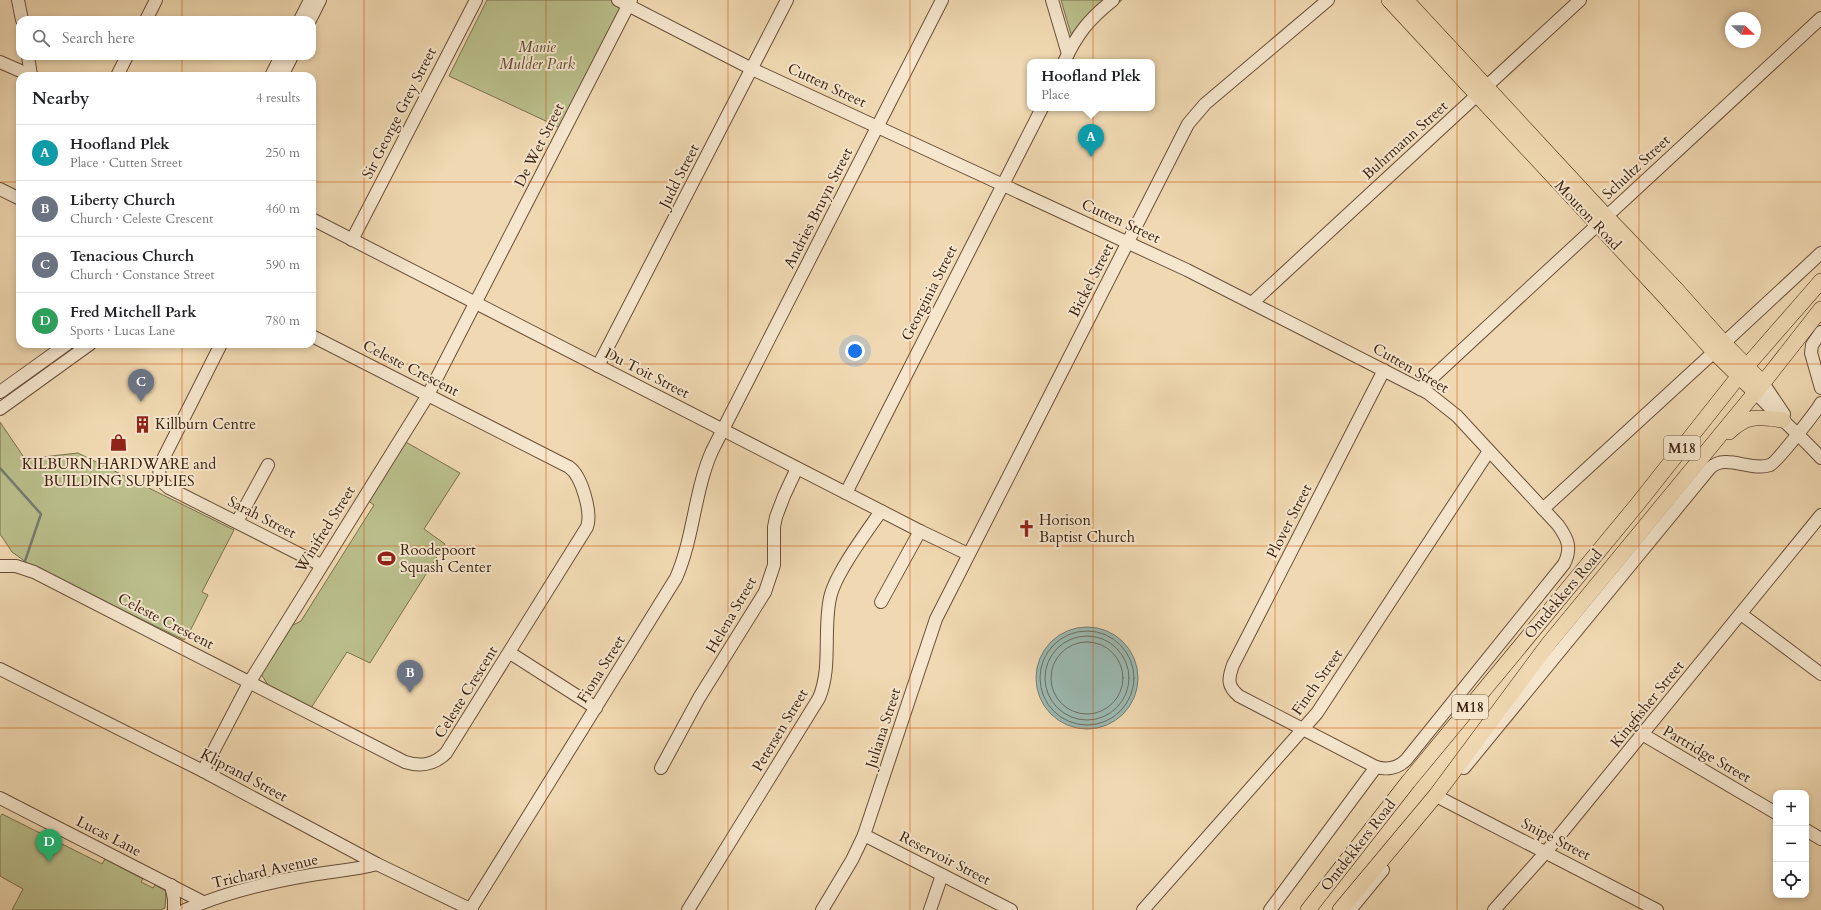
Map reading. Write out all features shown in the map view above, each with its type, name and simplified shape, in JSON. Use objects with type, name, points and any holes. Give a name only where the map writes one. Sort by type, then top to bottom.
[{"type":"main road","name":"Mouton Road","points":[[1389,0],[1482,91]]},
{"type":"main road","name":"Mouton Road","points":[[1406,0],[1482,91],[1742,372],[1759,387]]},
{"type":"main road","name":"Ontdekkers Road","points":[[1308,910],[1408,782],[1636,506],[1742,372],[1821,281]]},
{"type":"main road","name":"Ontdekkers Road","points":[[1340,910],[1436,795],[1549,643],[1821,309]]},
{"type":"main road","points":[[1697,463],[1737,425],[1744,421],[1759,417],[1791,426]]},
{"type":"street","points":[[18,0],[21,16]]},
{"type":"street","points":[[148,16],[156,0]]},
{"type":"street","name":"Sir George Grey Street","points":[[352,240],[476,0]]},
{"type":"street","name":"Judd Street","points":[[598,366],[787,0]]},
{"type":"street","name":"Andries Bruyn Street","points":[[722,430],[942,0]]},
{"type":"street","points":[[1052,0],[1066,58]]},
{"type":"street","points":[[1066,58],[1084,26],[1092,17],[1113,0]]},
{"type":"street","name":"Bickel Street","points":[[968,554],[1129,242],[1188,124],[1199,109],[1328,0]]},
{"type":"street","name":"Buhrmann Street","points":[[1252,303],[1580,0]]},
{"type":"street","points":[[303,16],[316,1]]},
{"type":"street","points":[[311,16],[316,1]]},
{"type":"street","name":"Cutten Street","points":[[626,2],[752,69],[1129,242],[1428,393],[1457,416],[1566,535]]},
{"type":"street","name":"De Wet Street","points":[[476,304],[626,2]]},
{"type":"street","name":"Schultz Street","points":[[1420,389],[1821,18]]},
{"type":"street","points":[[29,60],[31,72]]},
{"type":"street","points":[[119,72],[125,60]]},
{"type":"street","points":[[273,72],[279,60]]},
{"type":"street","points":[[284,72],[290,60]]},
{"type":"street","points":[[1,63],[22,72]]},
{"type":"street","name":"Georginia Street","points":[[846,493],[1040,111]]},
{"type":"street","points":[[0,189],[16,197]]},
{"type":"street","name":"Du Toit Street","points":[[316,221],[722,430],[968,554]]},
{"type":"street","points":[[1543,510],[1821,253]]},
{"type":"street","name":"Winifred Street","points":[[203,772],[249,683],[428,395],[476,304]]},
{"type":"street","points":[[1821,332],[1812,345],[1811,353],[1821,388]]},
{"type":"street","name":"Celeste Crescent","points":[[0,566],[16,566],[34,572],[397,758],[412,764],[420,765],[436,761],[446,753],[510,653],[587,527],[589,516],[580,480],[576,473],[569,467],[316,338]]},
{"type":"street","points":[[0,392],[60,348]]},
{"type":"street","points":[[0,409],[84,348]]},
{"type":"street","name":"Sarah Street","points":[[219,348],[160,465],[160,480],[169,488],[322,565]]},
{"type":"street","name":"Plover Street","points":[[1304,729],[1239,696],[1231,688],[1230,676],[1233,665],[1384,370]]},
{"type":"street","name":"Mouton Road","points":[[1759,387],[1791,426],[1821,458]]},
{"type":"street","points":[[1350,910],[1710,468],[1715,464],[1722,462],[1761,466],[1770,465],[1776,461],[1791,426],[1821,403]]},
{"type":"street","name":"Fiona Street","points":[[471,910],[676,578],[686,552],[704,471],[722,430]]},
{"type":"street","name":"Finch Street","points":[[1143,910],[1304,729],[1323,705],[1489,451]]},
{"type":"street","points":[[237,522],[268,465]]},
{"type":"street","name":"Helena Street","points":[[661,768],[699,698],[765,592],[774,565],[774,527],[776,518],[797,468]]},
{"type":"street","name":"Petersen Street","points":[[688,910],[819,698],[825,681],[830,597],[847,563],[881,511]]},
{"type":"street","name":"Kingfisher Street","points":[[1494,910],[1546,852],[1821,515]]},
{"type":"street","points":[[881,602],[920,531]]},
{"type":"street","name":"Ontdekkers Road","points":[[1270,910],[1376,767],[1390,768],[1400,765],[1406,760],[1564,564],[1570,547],[1566,535]]},
{"type":"street","name":"Juliana Street","points":[[822,910],[852,860],[864,835],[931,632],[968,554]]},
{"type":"street","points":[[1741,614],[1821,674]]},
{"type":"street","points":[[510,653],[596,708]]},
{"type":"street","name":"Kliprand Street","points":[[0,669],[203,772],[377,864],[471,910]]},
{"type":"street","points":[[1304,729],[1376,767]]},
{"type":"street","name":"Partridge Street","points":[[1642,734],[1773,811]]},
{"type":"street","name":"Lucas Lane","points":[[0,798],[203,902]]},
{"type":"street","name":"Snipe Street","points":[[1440,798],[1657,910]]},
{"type":"street","points":[[1809,832],[1821,839]]},
{"type":"street","name":"Reservoir Street","points":[[864,835],[1010,910]]},
{"type":"street","name":"Trichard Avenue","points":[[185,910],[203,902],[281,881],[313,874],[357,869],[377,864]]},
{"type":"street","points":[[930,910],[942,875]]},
{"type":"street","points":[[171,886],[174,899],[174,910]]},
{"type":"green space","name":"Manie Mulder Park","points":[[487,0],[629,0],[563,129],[449,76]]},
{"type":"green space","points":[[1061,0],[1122,0],[1073,41]]},
{"type":"green space","points":[[0,422],[25,459],[78,453],[234,530],[202,592],[208,595],[184,640],[30,565],[12,552],[0,534]]},
{"type":"green space","name":"Roodepoort Squash Center","points":[[404,441],[460,473],[424,529],[445,544],[370,663],[347,652],[311,708],[268,685],[261,674],[291,626],[301,621],[374,505],[367,500]]},
{"type":"green space","points":[[2,814],[102,864],[105,859],[143,879],[141,882],[153,888],[155,885],[166,891],[165,908],[161,910],[12,910],[23,889],[0,876],[0,817]]},
{"type":"water","points":[[1087,627],[1106,631],[1123,642],[1134,659],[1138,678],[1134,697],[1123,714],[1106,725],[1087,729],[1068,725],[1051,714],[1040,697],[1036,678],[1040,659],[1051,642],[1068,631]]},
{"type":"waterway","points":[[0,468],[41,514],[25,561]]},
{"type":"place","name":"Hoofland Plek","points":[[1091,157]]},
{"type":"place","name":"Tenacious Church","points":[[141,402]]},
{"type":"place","name":"Killburn Centre","points":[[142,424]]},
{"type":"place","name":"KILBURN HARDWARE and BUILDING SUPPLIES","points":[[119,443]]},
{"type":"place","name":"Horison Baptist Church","points":[[1026,529]]},
{"type":"place","name":"Roodepoort Squash Center","points":[[387,559]]},
{"type":"place","name":"Liberty Church","points":[[410,693]]},
{"type":"place","name":"Fred Mitchell Park","points":[[49,862]]}]
